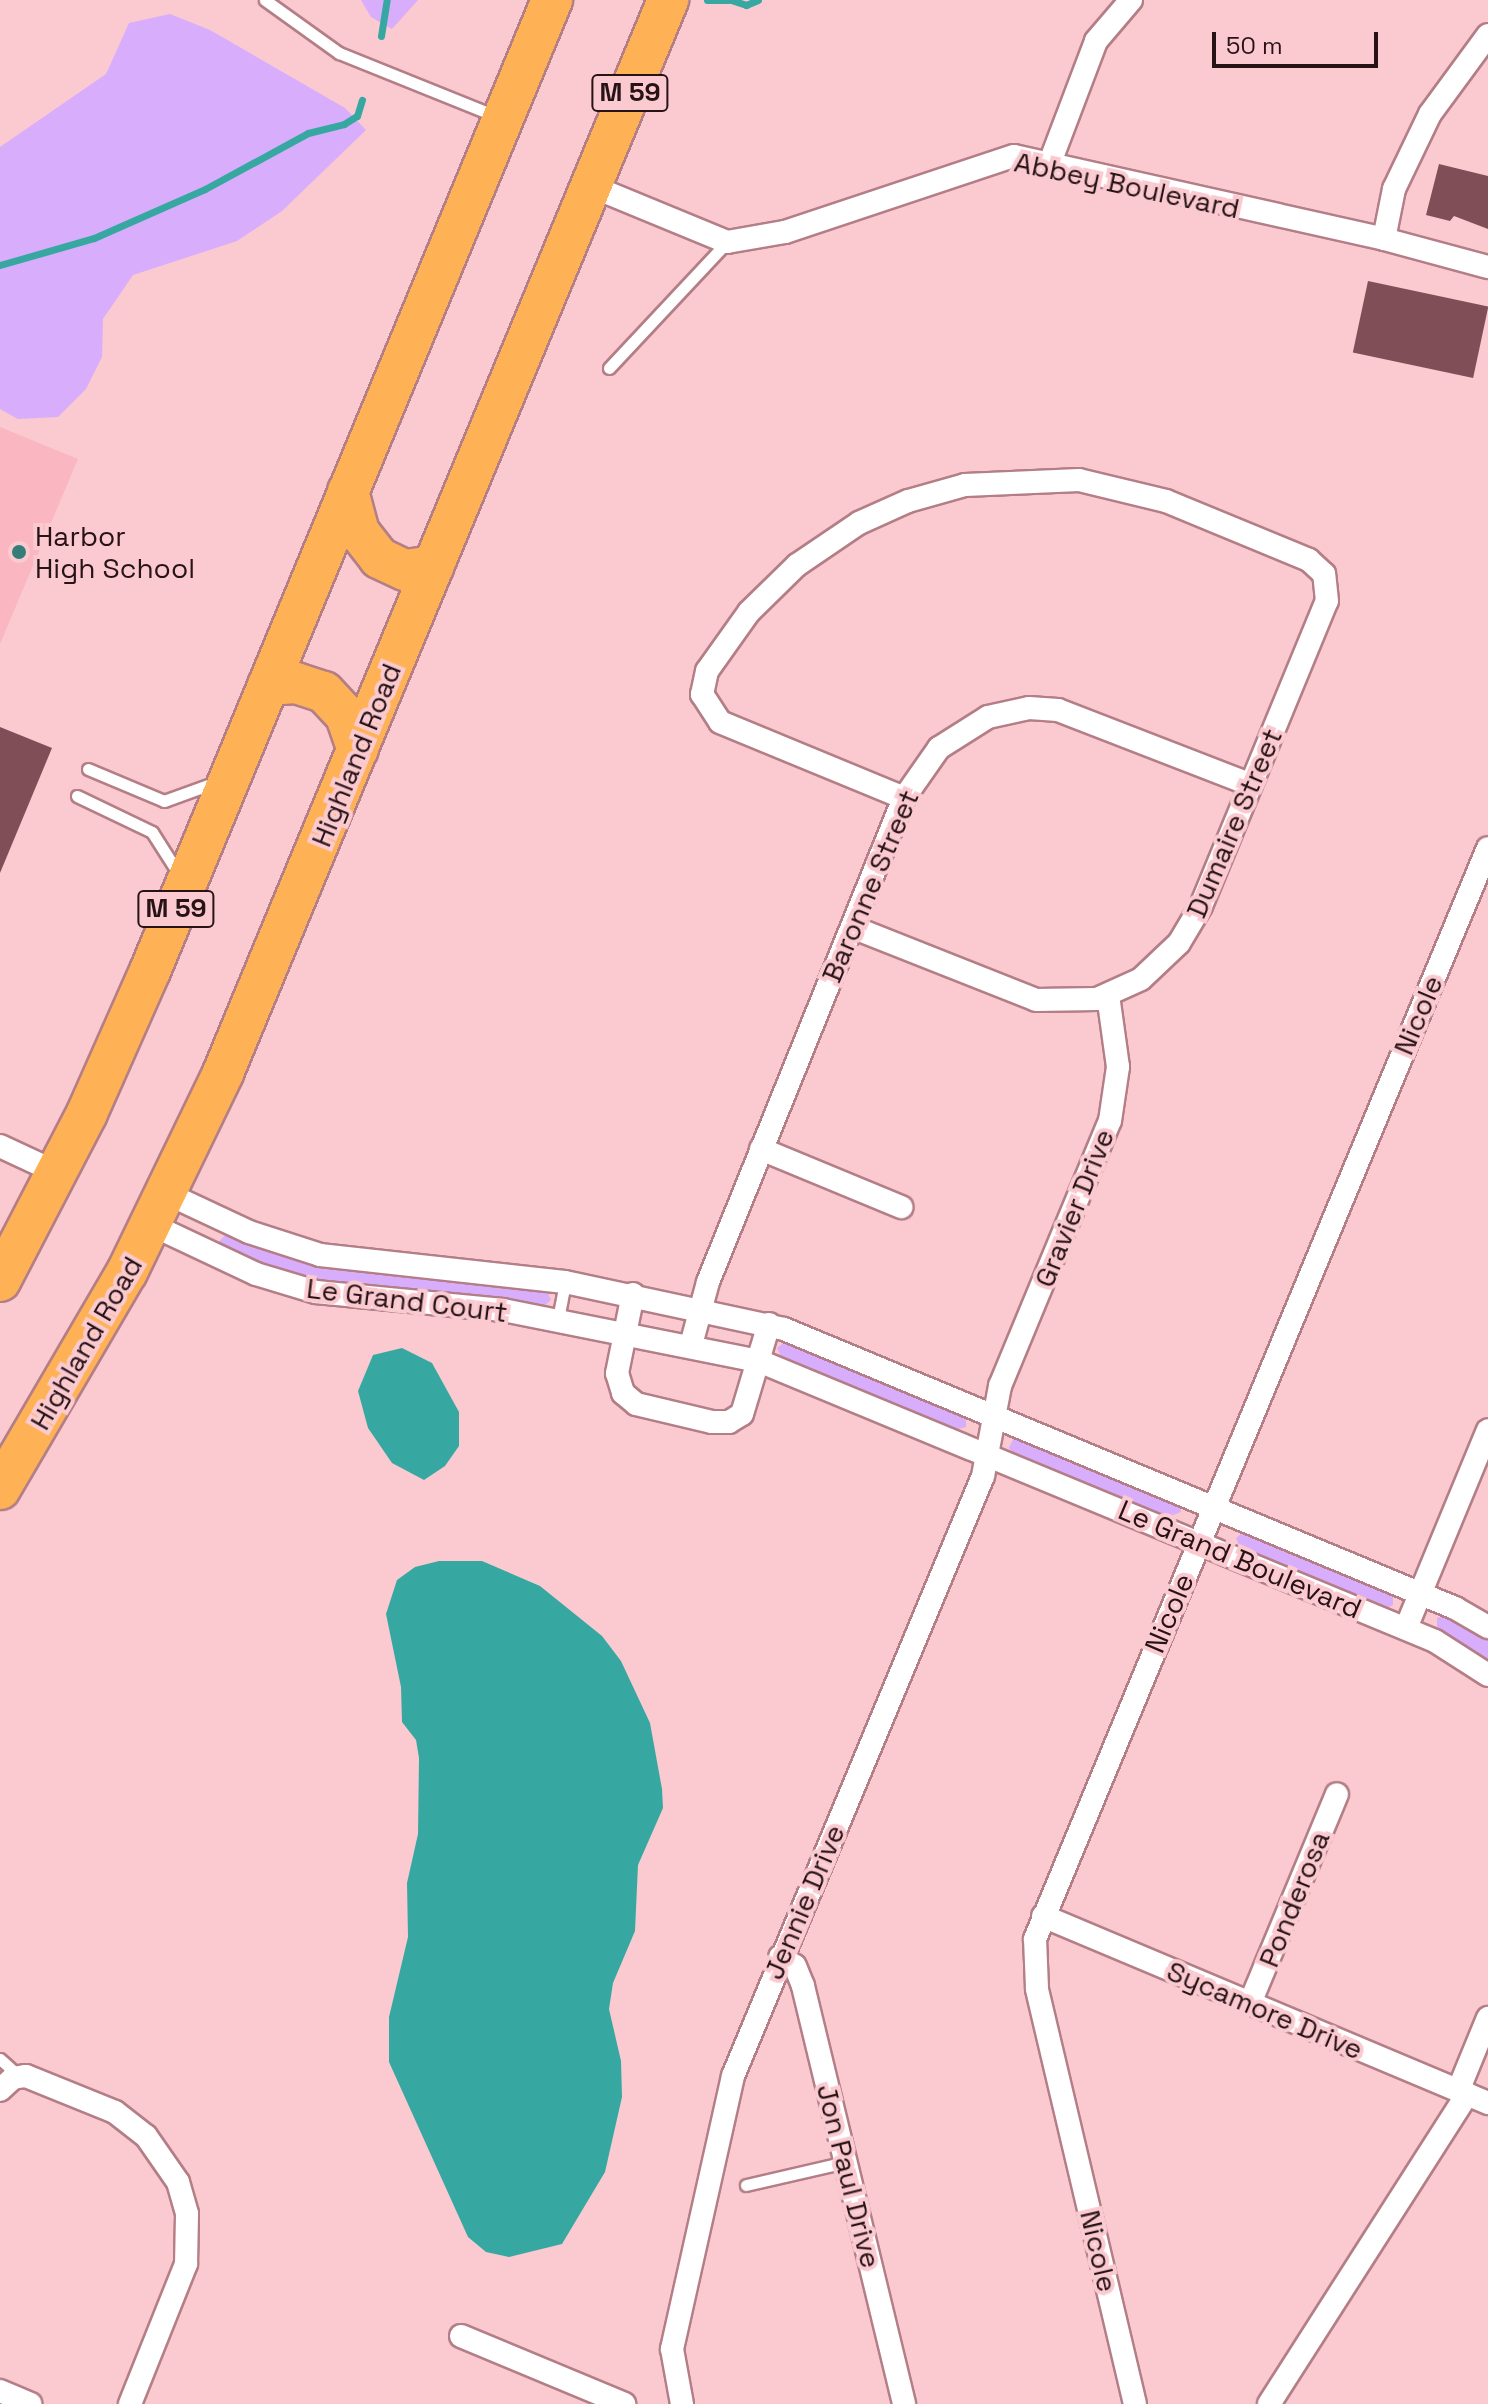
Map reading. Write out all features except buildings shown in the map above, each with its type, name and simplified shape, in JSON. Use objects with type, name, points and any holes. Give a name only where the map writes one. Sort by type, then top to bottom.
[{"type":"highway","name":"M 59","points":[[0,1281],[58,1173],[186,885],[552,0]]},
{"type":"highway","name":"Highland Road","points":[[0,1489],[160,1209],[358,750],[668,0]]},
{"type":"highway","points":[[348,491],[359,532],[379,558],[405,570],[434,566]]},
{"type":"highway","points":[[268,685],[296,683],[324,692],[346,716],[358,750]]},
{"type":"street","points":[[1049,165],[1096,41],[1131,0]]},
{"type":"street","points":[[1384,239],[1394,189],[1430,114],[1488,35]]},
{"type":"street","name":"Abbey Boulevard","points":[[727,242],[785,232],[1014,156],[1384,239],[1488,267]]},
{"type":"street","points":[[591,186],[727,242]]},
{"type":"street","name":"Dumaire Street","points":[[852,927],[1022,997],[1064,1002],[1108,995],[1149,973],[1185,934],[1251,785],[1328,590],[1324,574],[1309,560],[1166,501],[1103,484],[988,482],[934,493],[883,511],[820,547],[780,579],[721,649],[704,678],[702,694],[720,722],[904,798]]},
{"type":"street","name":"Baronne Street","points":[[691,1345],[699,1307],[761,1149],[904,798],[930,756],[961,730],[988,717],[1029,708],[1084,716],[1251,785]]},
{"type":"street","name":"Nicole","points":[[1135,2404],[1037,1988],[1034,1948],[1043,1916],[1488,848]]},
{"type":"street","name":"Gravier Drive","points":[[995,1415],[1000,1386],[1114,1106],[1118,1067],[1108,995]]},
{"type":"street","points":[[0,1146],[58,1173]]},
{"type":"street","points":[[761,1149],[901,1207]]},
{"type":"street","name":"Le Grand Court","points":[[160,1209],[249,1232],[320,1255],[565,1282],[699,1307],[769,1324],[995,1415]]},
{"type":"street","name":"Le Grand Court","points":[[160,1209],[256,1274],[316,1292],[558,1319],[759,1361],[987,1453]]},
{"type":"street","points":[[633,1294],[617,1373],[626,1397],[712,1422],[729,1422],[742,1414],[769,1324]]},
{"type":"street","name":"Le Grand Boulevard","points":[[995,1415],[1420,1593],[1488,1627]]},
{"type":"street","name":"Jennie Drive","points":[[682,2404],[672,2359],[673,2339],[733,2076],[983,1476],[995,1415]]},
{"type":"street","points":[[1406,1628],[1488,1430]]},
{"type":"street","name":"Le Grand Boulevard","points":[[987,1453],[1406,1628],[1488,1675]]},
{"type":"street","name":"Ponderosa","points":[[1250,2003],[1337,1794]]},
{"type":"street","name":"Sycamore Drive","points":[[1043,1916],[1471,2096]]},
{"type":"street","name":"Jon Paul Drive","points":[[780,1957],[799,1973],[904,2404]]},
{"type":"street","points":[[1269,2404],[1471,2096],[1488,2018]]},
{"type":"street","points":[[0,2090],[19,2076],[73,2094],[131,2122],[160,2152],[182,2194],[188,2232],[183,2279],[130,2404]]},
{"type":"street","points":[[461,2336],[624,2404]]},
{"type":"street","points":[[1,2396],[30,2404]]},
{"type":"lane","points":[[265,0],[339,53],[502,118]]},
{"type":"lane","points":[[609,368],[727,242]]},
{"type":"lane","points":[[88,769],[164,801],[231,777]]},
{"type":"lane","points":[[77,796],[152,832],[186,885]]},
{"type":"lane","points":[[558,1319],[565,1282]]},
{"type":"lane","points":[[0,2059],[19,2076]]},
{"type":"lane","points":[[746,2185],[846,2162]]},
{"type":"shaded area","points":[[361,0],[418,0],[392,29],[371,17]]},
{"type":"shaded area","points":[[170,14],[210,30],[345,108],[366,130],[282,211],[237,241],[133,275],[103,319],[102,357],[86,389],[58,417],[18,419],[0,409],[0,147],[106,74],[129,23]]},
{"type":"shaded area","name":"Harbor High School","points":[[0,427],[78,459],[0,644]]},
{"type":"shaded area","points":[[227,1233],[321,1265],[546,1289],[551,1300],[542,1308],[329,1285],[263,1267],[217,1244]]},
{"type":"shaded area","points":[[787,1340],[966,1415],[966,1427],[954,1430],[782,1359],[777,1348]]},
{"type":"shaded area","points":[[1014,1437],[1179,1503],[1181,1512],[1166,1518],[1014,1455],[1009,1448]]},
{"type":"shaded area","points":[[1245,1531],[1393,1593],[1393,1605],[1385,1609],[1241,1550],[1236,1538]]},
{"type":"shaded area","points":[[1445,1615],[1488,1638],[1488,1663],[1437,1631],[1437,1618]]},
{"type":"water","points":[[402,1348],[432,1363],[459,1412],[459,1446],[445,1466],[424,1480],[392,1463],[368,1428],[358,1391],[373,1355]]},
{"type":"water","points":[[439,1561],[482,1561],[540,1586],[602,1636],[621,1661],[650,1723],[662,1789],[663,1808],[638,1865],[635,1931],[613,1983],[609,2009],[621,2061],[622,2097],[605,2172],[562,2244],[509,2257],[486,2252],[468,2237],[389,2062],[389,2017],[408,1937],[407,1883],[418,1834],[419,1758],[416,1740],[402,1722],[401,1687],[386,1614],[397,1580],[415,1567]]},
{"type":"waterway","points":[[381,36],[387,0]]},
{"type":"waterway","points":[[707,0],[728,0]]},
{"type":"waterway","points":[[731,0],[746,5],[758,0]]},
{"type":"waterway","points":[[0,265],[94,238],[205,189],[308,133],[344,124],[357,116],[362,100]]},
{"type":"place","name":"Harbor High School","points":[[19,552]]}]
